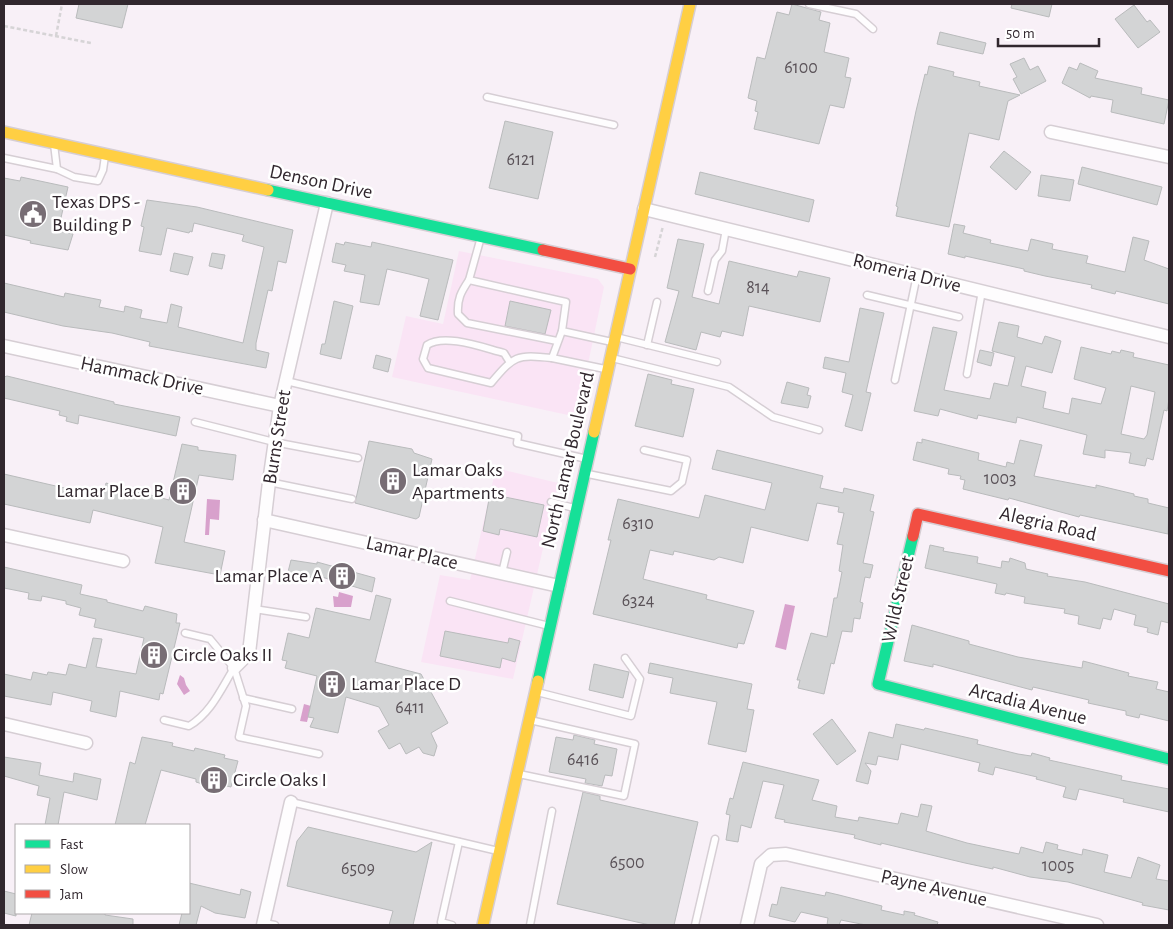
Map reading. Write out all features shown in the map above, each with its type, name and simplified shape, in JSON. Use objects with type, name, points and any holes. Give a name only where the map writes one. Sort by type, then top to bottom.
[{"type":"street","name":"North Lamar Boulevard","points":[[483,925],[690,4]]},
{"type":"street","points":[[1051,132],[1169,157]]},
{"type":"street","name":"Denson Drive","points":[[4,133],[630,269]]},
{"type":"street","name":"Burns Street","points":[[234,668],[249,653],[264,520],[280,406],[327,203]]},
{"type":"street","name":"Romeria Drive","points":[[644,209],[1169,337]]},
{"type":"street","name":"Hammack Drive","points":[[4,346],[280,406]]},
{"type":"street","name":"Alegria Road","points":[[918,514],[1169,571]]},
{"type":"street","name":"Wild Street","points":[[878,684],[918,514]]},
{"type":"street","name":"Lamar Place","points":[[264,520],[559,586]]},
{"type":"street","points":[[4,535],[123,561]]},
{"type":"street","name":"Arcadia Avenue","points":[[878,684],[1169,759]]},
{"type":"street","points":[[4,724],[86,743]]},
{"type":"street","points":[[267,924],[291,802]]},
{"type":"street","name":"Payne Avenue","points":[[746,925],[761,864],[771,855],[786,854],[1097,925]]},
{"type":"lane","points":[[809,4],[856,14],[873,29]]},
{"type":"lane","points":[[486,97],[614,124]]},
{"type":"lane","points":[[54,143],[57,169]]},
{"type":"lane","points":[[4,158],[57,169],[74,177],[98,181],[103,170],[105,154]]},
{"type":"lane","points":[[708,291],[715,260],[722,251],[726,229]]},
{"type":"lane","points":[[481,236],[470,280],[458,295],[458,314],[467,323],[557,341]]},
{"type":"lane","points":[[896,380],[917,276]]},
{"type":"lane","points":[[470,280],[566,302],[562,331],[552,358]]},
{"type":"lane","points":[[967,374],[982,292]]},
{"type":"lane","points":[[867,295],[960,317]]},
{"type":"lane","points":[[646,345],[657,302]]},
{"type":"lane","points":[[562,331],[646,345],[717,362]]},
{"type":"lane","points":[[509,361],[504,353],[444,339],[433,341],[427,345],[423,359],[428,368],[491,384],[509,361],[526,355],[609,364],[729,387],[773,417],[819,430]]},
{"type":"lane","points":[[286,381],[518,436],[517,443],[588,459]]},
{"type":"lane","points":[[195,422],[274,442],[358,458]]},
{"type":"lane","points":[[584,473],[671,491],[682,482],[686,460],[644,450]]},
{"type":"lane","points":[[269,482],[352,499]]},
{"type":"lane","points":[[551,502],[576,509]]},
{"type":"lane","points":[[502,573],[507,552]]},
{"type":"lane","points":[[450,601],[550,626]]},
{"type":"lane","points":[[254,609],[306,617]]},
{"type":"lane","points":[[185,633],[210,639],[234,668],[246,706],[239,737],[318,754]]},
{"type":"lane","points":[[535,692],[632,716],[640,679],[625,658]]},
{"type":"lane","points":[[164,720],[189,726],[200,719],[207,713],[234,668]]},
{"type":"lane","points":[[243,698],[292,709]]},
{"type":"lane","points":[[517,773],[624,796],[635,744],[529,720]]},
{"type":"lane","points":[[291,802],[500,852]]},
{"type":"lane","points":[[530,925],[552,812]]},
{"type":"lane","points":[[696,925],[715,840]]},
{"type":"lane","points":[[452,925],[441,922],[459,842]]},
{"type":"path","points":[[56,36],[62,4]]},
{"type":"path","points":[[4,26],[90,43]]},
{"type":"path","points":[[655,257],[664,222]]},
{"type":"shaded area","points":[[459,251],[598,279],[604,287],[577,417],[392,377],[406,316],[443,324]]},
{"type":"shaded area","points":[[496,468],[558,483],[513,679],[421,662],[440,575],[470,580]]},
{"type":"shaded area","points":[[207,499],[220,500],[219,520],[210,519],[209,535],[205,535]]},
{"type":"shaded area","points":[[339,592],[353,596],[351,607],[334,607],[333,596],[338,597]]},
{"type":"shaded area","points":[[785,604],[795,606],[786,650],[775,647]]},
{"type":"shaded area","points":[[180,675],[184,678],[190,691],[184,695],[177,684]]},
{"type":"shaded area","points":[[304,704],[311,706],[307,722],[300,721]]},
{"type":"building","points":[[79,4],[128,4],[122,28],[76,18]]},
{"type":"building","points":[[792,4],[821,12],[819,20],[830,23],[824,52],[849,58],[845,77],[851,78],[844,108],[830,105],[819,144],[754,129],[758,112],[755,111],[757,101],[748,98],[757,57],[765,59],[777,12],[789,15]]},
{"type":"building","points":[[1012,4],[1052,4],[1049,17],[1011,8]]},
{"type":"building","points":[[1134,5],[1147,22],[1150,20],[1160,32],[1138,48],[1115,19]]},
{"type":"building","points":[[940,32],[986,43],[983,54],[937,44]]},
{"type":"building","points":[[1024,58],[1030,70],[1038,66],[1046,81],[1021,94],[1013,79],[1017,77],[1010,64]]},
{"type":"building","points":[[1080,63],[1098,71],[1095,78],[1142,88],[1141,94],[1169,100],[1164,124],[1111,112],[1113,100],[1091,96],[1090,98],[1062,83],[1069,67],[1077,70]]},
{"type":"building","points":[[929,66],[954,72],[953,76],[980,82],[979,86],[1020,95],[1008,101],[999,140],[969,133],[949,227],[896,216],[898,207],[896,206],[916,111],[925,74],[927,75]]},
{"type":"building","points":[[505,121],[553,132],[538,199],[489,188]]},
{"type":"building","points":[[1004,151],[1031,172],[1016,190],[990,167]]},
{"type":"building","points":[[1082,167],[1162,187],[1157,205],[1078,184]]},
{"type":"building","points":[[700,172],[814,200],[809,222],[695,194]]},
{"type":"building","points":[[1041,175],[1074,180],[1070,201],[1038,196]]},
{"type":"building","name":"Texas DPS - Building P","points":[[21,177],[68,187],[58,231],[73,234],[68,250],[30,243],[31,241],[4,235],[4,178],[20,181]]},
{"type":"building","points":[[147,200],[197,207],[293,230],[286,263],[278,261],[272,291],[268,290],[256,343],[256,350],[269,353],[266,368],[149,346],[150,342],[112,333],[63,326],[4,312],[4,283],[64,297],[65,293],[101,300],[99,307],[124,312],[125,306],[142,310],[140,318],[167,323],[171,304],[182,307],[178,327],[243,343],[264,247],[242,241],[244,235],[194,223],[192,232],[190,231],[189,233],[167,228],[161,255],[139,251],[144,227],[141,226]]},
{"type":"building","points":[[954,224],[965,226],[963,233],[991,240],[990,243],[1028,251],[1031,239],[1053,244],[1052,249],[1088,256],[1086,263],[1125,272],[1133,237],[1149,241],[1144,260],[1169,269],[1169,304],[1116,291],[1115,294],[1091,288],[1092,285],[1045,276],[1024,271],[1024,269],[965,256],[965,258],[948,254]]},
{"type":"building","points":[[678,239],[704,244],[692,297],[719,304],[729,261],[797,277],[799,271],[830,278],[820,322],[749,306],[743,336],[722,331],[720,337],[701,332],[696,350],[665,342],[679,291],[667,288]]},
{"type":"building","points":[[345,242],[371,247],[372,242],[453,260],[438,320],[420,316],[429,279],[409,274],[387,269],[379,305],[360,302],[365,275],[344,271],[346,265],[332,262],[336,243],[344,245]]},
{"type":"building","points":[[174,253],[193,257],[188,275],[170,271]]},
{"type":"building","points":[[212,253],[225,255],[222,269],[209,266]]},
{"type":"building","points":[[334,301],[353,306],[341,359],[320,354],[322,344],[325,344]]},
{"type":"building","points":[[510,301],[551,310],[545,334],[505,326]]},
{"type":"building","points":[[860,308],[884,313],[866,392],[871,393],[862,431],[845,426],[853,395],[842,392],[846,373],[823,368],[825,357],[849,362]]},
{"type":"building","points":[[999,322],[1019,326],[1017,337],[1042,344],[1045,336],[1061,341],[1052,373],[1026,366],[1021,386],[1046,392],[1043,408],[1069,414],[1072,398],[1101,404],[1106,388],[1074,379],[1081,347],[1111,354],[1112,351],[1120,353],[1121,350],[1134,353],[1133,357],[1169,365],[1167,411],[1164,410],[1153,460],[1147,458],[1145,466],[1129,463],[1131,453],[1105,450],[1105,458],[1083,454],[1087,435],[1017,417],[1016,423],[978,415],[977,419],[940,409],[938,416],[914,411],[933,327],[957,332],[944,390],[990,399],[994,383],[1008,386],[1015,357],[992,351]],"holes":[[[1131,386],[1155,392],[1147,435],[1144,439],[1121,434]]]},
{"type":"building","points":[[980,350],[994,353],[991,366],[977,362]]},
{"type":"building","points":[[376,355],[391,359],[388,372],[373,368]]},
{"type":"building","points":[[648,374],[672,380],[671,384],[694,389],[683,437],[635,426]]},
{"type":"building","points":[[7,376],[114,402],[114,404],[180,417],[176,436],[79,415],[78,424],[66,421],[67,417],[59,415],[60,411],[4,398],[4,377]]},
{"type":"building","points":[[787,382],[809,388],[807,395],[811,396],[808,408],[781,403]]},
{"type":"building","points":[[922,439],[979,453],[978,460],[1006,467],[1007,462],[1014,464],[1020,440],[1042,445],[1034,476],[1096,488],[1096,485],[1134,494],[1134,496],[1148,499],[1148,503],[1169,508],[1168,534],[1080,515],[1079,517],[1009,498],[1008,500],[963,489],[965,480],[960,479],[961,476],[948,474],[949,469],[913,460],[917,442],[922,443]]},
{"type":"building","name":"Lamar Oaks Apartments","points":[[369,441],[412,449],[414,453],[432,459],[419,517],[416,519],[355,503]]},
{"type":"building","points":[[182,444],[198,447],[198,450],[236,455],[233,480],[199,475],[184,542],[225,551],[220,575],[155,563],[163,527],[93,510],[90,523],[4,504],[4,474],[103,497],[106,483],[169,500]]},
{"type":"building","points":[[717,450],[823,476],[820,488],[843,493],[844,488],[874,495],[870,511],[874,512],[863,563],[873,565],[870,578],[865,577],[860,602],[863,603],[860,619],[854,618],[852,632],[842,631],[834,664],[831,663],[824,694],[798,688],[800,680],[797,680],[811,633],[827,637],[834,598],[837,598],[842,572],[839,571],[843,545],[837,544],[844,513],[838,512],[839,507],[817,503],[808,541],[751,527],[743,563],[719,557],[714,560],[674,551],[673,555],[650,550],[643,579],[707,595],[706,599],[754,611],[744,644],[738,643],[737,648],[593,614],[611,540],[608,540],[618,499],[699,518],[705,495],[765,510],[772,483],[712,469]]},
{"type":"building","points":[[490,494],[544,505],[537,537],[500,529],[499,535],[483,531]]},
{"type":"building","points":[[930,545],[944,548],[943,551],[978,557],[977,563],[1001,568],[1002,561],[1009,562],[1010,558],[1025,563],[1026,569],[1048,574],[1047,576],[1085,582],[1169,604],[1169,623],[1161,621],[1158,635],[1147,632],[1148,628],[1134,625],[1136,615],[1114,609],[1111,620],[1103,618],[1100,629],[1078,624],[1079,616],[1064,613],[1065,609],[1024,603],[1025,597],[995,593],[997,584],[925,568]]},
{"type":"building","name":"Lamar Place A","points":[[291,560],[317,564],[317,562],[375,578],[372,592],[315,575],[314,578],[288,572]]},
{"type":"building","points":[[4,567],[82,585],[80,594],[107,600],[107,602],[143,611],[145,606],[177,614],[176,623],[180,623],[163,694],[160,693],[159,700],[120,691],[116,717],[90,711],[92,701],[53,692],[51,705],[4,696],[4,674],[31,680],[33,672],[47,675],[48,672],[66,675],[69,664],[86,668],[93,638],[102,639],[96,667],[136,674],[144,638],[94,627],[96,619],[79,615],[81,608],[66,604],[66,601],[42,596],[41,601],[28,599],[29,593],[4,588]]},
{"type":"building","points":[[376,595],[391,599],[375,662],[421,674],[448,723],[431,733],[437,746],[434,756],[423,753],[419,747],[406,754],[400,743],[389,749],[378,731],[389,725],[379,707],[346,697],[338,733],[310,727],[314,718],[308,717],[317,676],[285,668],[287,661],[282,660],[288,633],[309,638],[316,608],[370,620]]},
{"type":"building","points":[[912,625],[969,641],[969,644],[1018,657],[1082,668],[1083,661],[1129,673],[1128,676],[1158,682],[1156,689],[1169,692],[1169,721],[1140,714],[1139,718],[1126,715],[1126,711],[1088,703],[1089,700],[1033,687],[1032,690],[933,664],[933,667],[904,661]]},
{"type":"building","points":[[445,631],[508,643],[509,638],[520,641],[515,662],[502,658],[500,668],[440,656]]},
{"type":"building","points":[[650,663],[752,684],[747,709],[754,710],[746,752],[708,744],[717,702],[670,693],[673,678],[648,673]]},
{"type":"building","points":[[594,664],[629,672],[623,698],[589,690]]},
{"type":"building","points":[[832,719],[856,751],[837,765],[813,734]]},
{"type":"building","points":[[896,724],[924,730],[925,728],[978,740],[977,744],[1018,754],[1031,756],[1032,753],[1050,758],[1049,760],[1122,776],[1121,780],[1169,789],[1169,812],[1123,802],[1124,799],[1079,789],[1076,800],[1063,797],[1066,787],[1036,779],[1037,777],[995,767],[993,775],[978,771],[980,763],[901,744],[898,760],[878,756],[876,765],[865,763],[871,771],[868,784],[856,781],[869,732],[893,738]]},
{"type":"building","points":[[574,735],[595,740],[594,744],[617,749],[612,776],[605,775],[602,786],[585,783],[586,779],[549,772],[556,737],[573,740]]},
{"type":"building","name":"Circle Oaks I","points":[[142,737],[173,743],[172,746],[194,751],[195,748],[225,755],[224,758],[238,761],[231,787],[210,782],[209,786],[196,782],[196,779],[161,770],[145,824],[115,824],[130,762],[135,764]]},
{"type":"building","points":[[4,757],[41,763],[39,775],[73,782],[74,773],[101,779],[97,800],[64,792],[58,824],[45,824],[50,798],[37,795],[39,786],[4,776]]},
{"type":"building","points":[[743,762],[819,780],[812,800],[837,806],[835,817],[858,821],[859,817],[898,824],[901,813],[918,817],[921,804],[932,806],[926,831],[967,843],[1019,854],[1021,847],[1043,853],[1046,842],[1058,845],[1057,849],[1082,855],[1083,849],[1108,855],[1104,872],[1131,878],[1138,857],[1160,865],[1156,879],[1169,881],[1169,910],[1142,905],[1143,903],[1068,882],[1030,877],[993,867],[993,869],[881,843],[881,845],[854,838],[855,835],[784,822],[785,820],[775,818],[784,785],[763,781],[751,828],[741,825],[738,842],[726,840],[730,815],[726,814],[730,798],[733,799]]},
{"type":"building","points":[[583,792],[600,796],[600,800],[698,822],[674,925],[650,925],[557,904]]},
{"type":"building","points":[[308,827],[416,852],[432,842],[413,925],[389,925],[393,911],[287,886],[297,841]]},
{"type":"building","points":[[190,883],[240,895],[241,889],[251,892],[245,918],[215,913],[201,906],[196,925],[179,925],[182,914],[190,914]]},
{"type":"building","points":[[781,887],[825,896],[826,892],[882,906],[881,910],[904,915],[904,911],[915,913],[914,915],[938,922],[937,925],[866,925],[841,920],[839,925],[827,925],[828,918],[801,912],[795,922],[769,916],[772,904],[777,905]]},
{"type":"building","points":[[4,891],[15,894],[16,916],[4,913]]},
{"type":"building","points":[[32,914],[105,914],[133,919],[133,925],[29,925]]},
{"type":"traffic: fast","points":[[268,190],[543,250]]},
{"type":"traffic: fast","points":[[538,681],[594,432]]},
{"type":"traffic: fast","points":[[913,536],[878,684],[1169,759]]},
{"type":"traffic: slow","points":[[594,432],[690,4]]},
{"type":"traffic: slow","points":[[4,132],[268,190]]},
{"type":"traffic: slow","points":[[483,925],[538,681]]},
{"type":"traffic: jam","points":[[543,250],[630,269]]},
{"type":"traffic: jam","points":[[913,536],[918,514],[1169,571]]},
{"type":"place","name":"Texas DPS - Building P","points":[[33,214]]},
{"type":"place","name":"Lamar Oaks Apartments","points":[[393,481]]},
{"type":"place","name":"Lamar Place B","points":[[183,491]]},
{"type":"place","name":"Lamar Place A","points":[[342,576]]},
{"type":"place","name":"Circle Oaks II","points":[[154,655]]},
{"type":"place","name":"Lamar Place D","points":[[332,684]]},
{"type":"place","name":"Circle Oaks I","points":[[214,780]]}]
